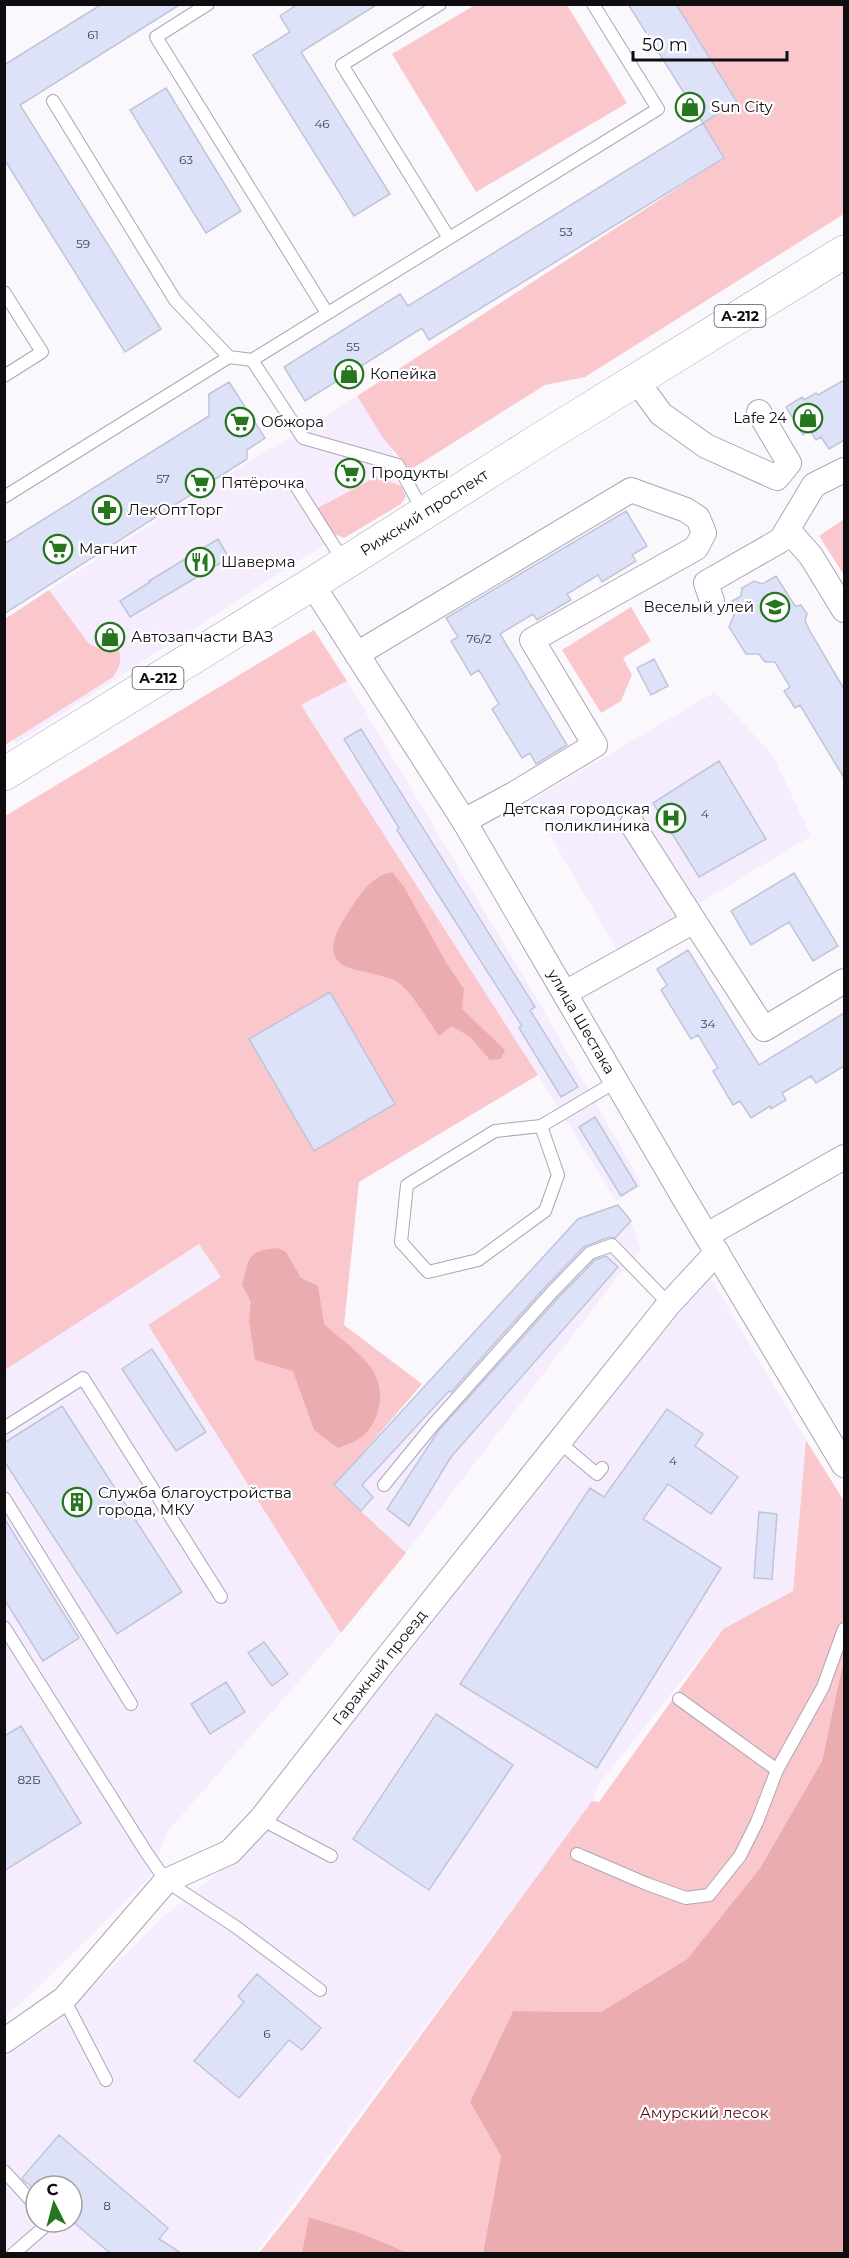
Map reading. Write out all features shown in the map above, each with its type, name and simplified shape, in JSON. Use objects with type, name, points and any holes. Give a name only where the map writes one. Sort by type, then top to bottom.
[{"type":"highway","name":"Рижский проспект","points":[[4,774],[844,252]]},
{"type":"street","points":[[636,380],[661,414],[706,446],[777,478],[789,463],[759,412]]},
{"type":"street","points":[[712,601],[706,583],[781,540],[814,485],[844,470]]},
{"type":"street","points":[[357,654],[631,490],[686,510],[698,518],[704,533],[696,548],[532,640],[596,745],[464,821]]},
{"type":"street","points":[[788,530],[811,556],[844,610]]},
{"type":"street","name":"улица Шестака","points":[[312,584],[464,821],[844,1465]]},
{"type":"street","points":[[632,824],[764,1029],[844,981]]},
{"type":"street","points":[[565,993],[694,921]]},
{"type":"street","name":"Гаражный проезд","points":[[4,2041],[64,2000],[166,1881],[230,1852],[261,1819],[669,1304],[712,1243],[844,1156]]},
{"type":"lane","points":[[208,4],[156,38],[327,313]]},
{"type":"lane","points":[[441,4],[342,65],[449,238]]},
{"type":"lane","points":[[53,101],[175,300],[229,357],[252,360],[658,109],[593,4]]},
{"type":"lane","points":[[4,292],[42,352],[4,376]]},
{"type":"lane","points":[[4,497],[229,357]]},
{"type":"lane","points":[[252,360],[303,438],[398,465],[424,512]]},
{"type":"lane","points":[[296,486],[345,563]]},
{"type":"lane","points":[[541,1126],[558,1175],[545,1211],[478,1260],[428,1272],[401,1242],[407,1185],[495,1131],[541,1126],[617,1081]]},
{"type":"lane","points":[[384,1485],[552,1291],[590,1253],[612,1245],[669,1304]]},
{"type":"lane","points":[[4,1428],[83,1378],[221,1597]]},
{"type":"lane","points":[[560,1443],[596,1475]]},
{"type":"lane","points":[[4,1498],[130,1704]]},
{"type":"lane","points":[[4,1627],[166,1881],[236,1927],[320,1990]]},
{"type":"lane","points":[[577,1854],[646,1884],[686,1898],[709,1895],[740,1856],[758,1822],[777,1770],[823,1687],[844,1629]]},
{"type":"lane","points":[[679,1699],[777,1770]]},
{"type":"lane","points":[[261,1819],[331,1856]]},
{"type":"lane","points":[[64,2000],[106,2080]]},
{"type":"lane","points":[[4,2171],[24,2193]]},
{"type":"lane","points":[[13,2253],[36,2234]]},
{"type":"shaded area","points":[[475,5],[567,5],[627,103],[476,192],[392,54]]},
{"type":"shaded area","points":[[676,5],[844,5],[844,214],[585,377],[545,385],[410,470],[383,438],[357,396],[724,158],[703,123],[737,102]]},
{"type":"shaded area","points":[[357,396],[415,486],[15,744],[5,728],[5,619],[208,487]]},
{"type":"shaded area","points":[[376,477],[401,486],[406,497],[401,504],[344,538],[332,533],[316,509]]},
{"type":"shaded area","points":[[844,519],[844,575],[819,536]]},
{"type":"shaded area","points":[[49,590],[89,644],[103,650],[116,643],[120,652],[118,668],[113,677],[5,745],[5,619]]},
{"type":"shaded area","points":[[631,607],[651,641],[623,658],[632,675],[621,701],[601,713],[562,650]]},
{"type":"shaded area","points":[[314,630],[347,681],[301,705],[538,1075],[359,1182],[344,1325],[422,1384],[334,1486],[406,1553],[341,1633],[148,1325],[221,1277],[199,1244],[5,1370],[5,816]]},
{"type":"shaded area","points":[[347,681],[540,1004],[642,1185],[616,1201],[301,705]]},
{"type":"shaded area","name":"Детская городская поликлиника","points":[[715,692],[773,756],[811,836],[618,952],[530,801]]},
{"type":"shaded area","points":[[618,1205],[631,1221],[641,1250],[619,1275],[406,1553],[334,1485],[578,1219]]},
{"type":"shaded area","points":[[199,1243],[221,1277],[148,1325],[341,1633],[168,1831],[150,1877],[29,1996],[5,2016],[5,1370]]},
{"type":"shaded area","points":[[710,1277],[806,1440],[793,1591],[723,1629],[598,1785],[592,1801],[549,1860],[256,2253],[5,2253],[4,2058],[55,2023],[165,1915],[238,1857],[281,1809],[396,1668],[633,1363]]},
{"type":"shaded area","points":[[806,1440],[844,1501],[844,1658],[822,1761],[760,1868],[687,1959],[601,2012],[513,2011],[470,2102],[501,2156],[483,2253],[407,2253],[310,2217],[302,2253],[258,2254],[294,2209],[592,1801],[599,1802],[723,1629],[793,1591]]},
{"type":"green space","points":[[392,872],[404,887],[447,964],[464,989],[462,1009],[505,1050],[501,1059],[490,1060],[470,1037],[452,1026],[439,1036],[402,985],[382,976],[350,968],[337,959],[333,945],[335,937],[351,908],[373,881]]},
{"type":"green space","points":[[278,1248],[286,1252],[301,1278],[318,1286],[324,1324],[364,1359],[378,1383],[380,1401],[375,1420],[361,1438],[338,1448],[314,1430],[293,1371],[255,1360],[249,1321],[251,1302],[242,1284],[251,1257],[260,1251]]},
{"type":"green space","name":"Амурский лесок","points":[[844,1658],[844,2253],[483,2253],[501,2156],[470,2102],[513,2011],[601,2012],[687,1959],[760,1868],[822,1761]]},
{"type":"green space","points":[[309,2217],[357,2232],[407,2253],[302,2253]]},
{"type":"building","points":[[102,4],[181,4],[20,105],[161,329],[125,352],[4,159],[4,65]]},
{"type":"building","points":[[298,4],[378,4],[301,52],[390,194],[354,216],[253,55],[290,32],[280,16]]},
{"type":"building","points":[[628,4],[676,4],[737,102],[703,123]]},
{"type":"building","points":[[166,88],[241,211],[206,233],[130,110]]},
{"type":"building","points":[[703,123],[724,158],[429,340],[422,328],[305,401],[284,367],[400,294],[408,306]]},
{"type":"building","points":[[844,380],[844,440],[829,449],[821,437],[816,440],[810,430],[803,435],[786,407],[802,397],[804,400],[816,393],[818,395]]},
{"type":"building","points":[[229,382],[265,438],[247,450],[247,459],[4,614],[4,544],[209,416],[209,394]]},
{"type":"building","points":[[626,511],[647,546],[632,555],[636,561],[602,582],[598,575],[567,594],[571,600],[537,620],[533,614],[500,634],[567,745],[536,764],[530,753],[522,758],[492,709],[499,704],[479,670],[471,675],[451,641],[458,637],[446,618]]},
{"type":"building","points":[[218,539],[229,558],[130,617],[120,601]]},
{"type":"building","points":[[776,576],[795,606],[801,605],[807,614],[805,621],[844,689],[844,778],[800,705],[795,708],[784,691],[790,687],[775,662],[765,662],[759,654],[746,654],[729,627],[734,615],[729,603],[741,596],[742,588],[754,581],[762,584]]},
{"type":"building","points":[[654,659],[668,686],[651,695],[637,668]]},
{"type":"building","points":[[361,729],[535,1007],[530,1010],[578,1087],[561,1097],[519,1028],[522,1026],[397,830],[399,828],[344,739]]},
{"type":"building","points":[[719,761],[766,839],[699,877],[653,803]]},
{"type":"building","points":[[794,873],[838,946],[813,961],[789,922],[751,945],[731,911]]},
{"type":"building","points":[[688,950],[759,1065],[844,1013],[844,1066],[816,1083],[811,1076],[782,1093],[786,1100],[771,1109],[770,1106],[751,1118],[740,1101],[733,1105],[713,1071],[718,1068],[698,1035],[691,1039],[661,990],[667,985],[657,969]]},
{"type":"building","points":[[330,992],[395,1104],[314,1151],[249,1039]]},
{"type":"building","points":[[595,1117],[637,1186],[621,1196],[579,1127]]},
{"type":"building","points":[[618,1205],[631,1221],[615,1238],[609,1237],[584,1247],[547,1285],[451,1392],[449,1391],[362,1485],[373,1497],[361,1511],[334,1485],[578,1219]]},
{"type":"building","points":[[606,1256],[618,1267],[451,1457],[409,1526],[387,1509],[439,1430],[559,1297],[595,1260]]},
{"type":"building","points":[[152,1349],[206,1432],[176,1451],[122,1369]]},
{"type":"building","name":"Служба благоустройства города, МКУ","points":[[62,1406],[182,1592],[117,1634],[4,1461],[4,1443]]},
{"type":"building","points":[[667,1409],[703,1434],[695,1446],[738,1477],[711,1514],[668,1484],[643,1519],[721,1568],[597,1768],[460,1684],[590,1488],[604,1497]]},
{"type":"building","points":[[759,1512],[777,1514],[772,1579],[754,1578]]},
{"type":"building","points":[[4,1518],[79,1638],[43,1661],[4,1599]]},
{"type":"building","points":[[264,1642],[288,1674],[272,1686],[248,1653]]},
{"type":"building","points":[[226,1682],[245,1712],[210,1734],[191,1704]]},
{"type":"building","points":[[436,1714],[513,1765],[429,1890],[353,1839]]},
{"type":"building","points":[[21,1726],[81,1823],[4,1871],[4,1736]]},
{"type":"building","points":[[257,1974],[321,2028],[302,2050],[289,2040],[239,2098],[194,2061],[244,2002],[238,1996]]},
{"type":"building","points":[[59,2135],[168,2228],[159,2239],[181,2253],[110,2253],[84,2231],[84,2174],[25,2174]]},
{"type":"place","name":"Sun City","points":[[690,107]]},
{"type":"place","name":"Копейка","points":[[349,374]]},
{"type":"place","name":"Lafe 24","points":[[808,418]]},
{"type":"place","name":"Обжора","points":[[240,422]]},
{"type":"place","name":"Продукты","points":[[350,473]]},
{"type":"place","name":"Пятёрочка","points":[[200,483]]},
{"type":"place","name":"ЛекОптТорг","points":[[107,510]]},
{"type":"place","name":"Магнит","points":[[58,549]]},
{"type":"place","name":"Шаверма","points":[[200,562]]},
{"type":"place","name":"Веселый улей","points":[[775,607]]},
{"type":"place","name":"Автозапчасти ВАЗ","points":[[110,637]]},
{"type":"place","name":"Детская городская поликлиника","points":[[671,818]]},
{"type":"place","name":"Служба благоустройства города, МКУ","points":[[77,1502]]}]
